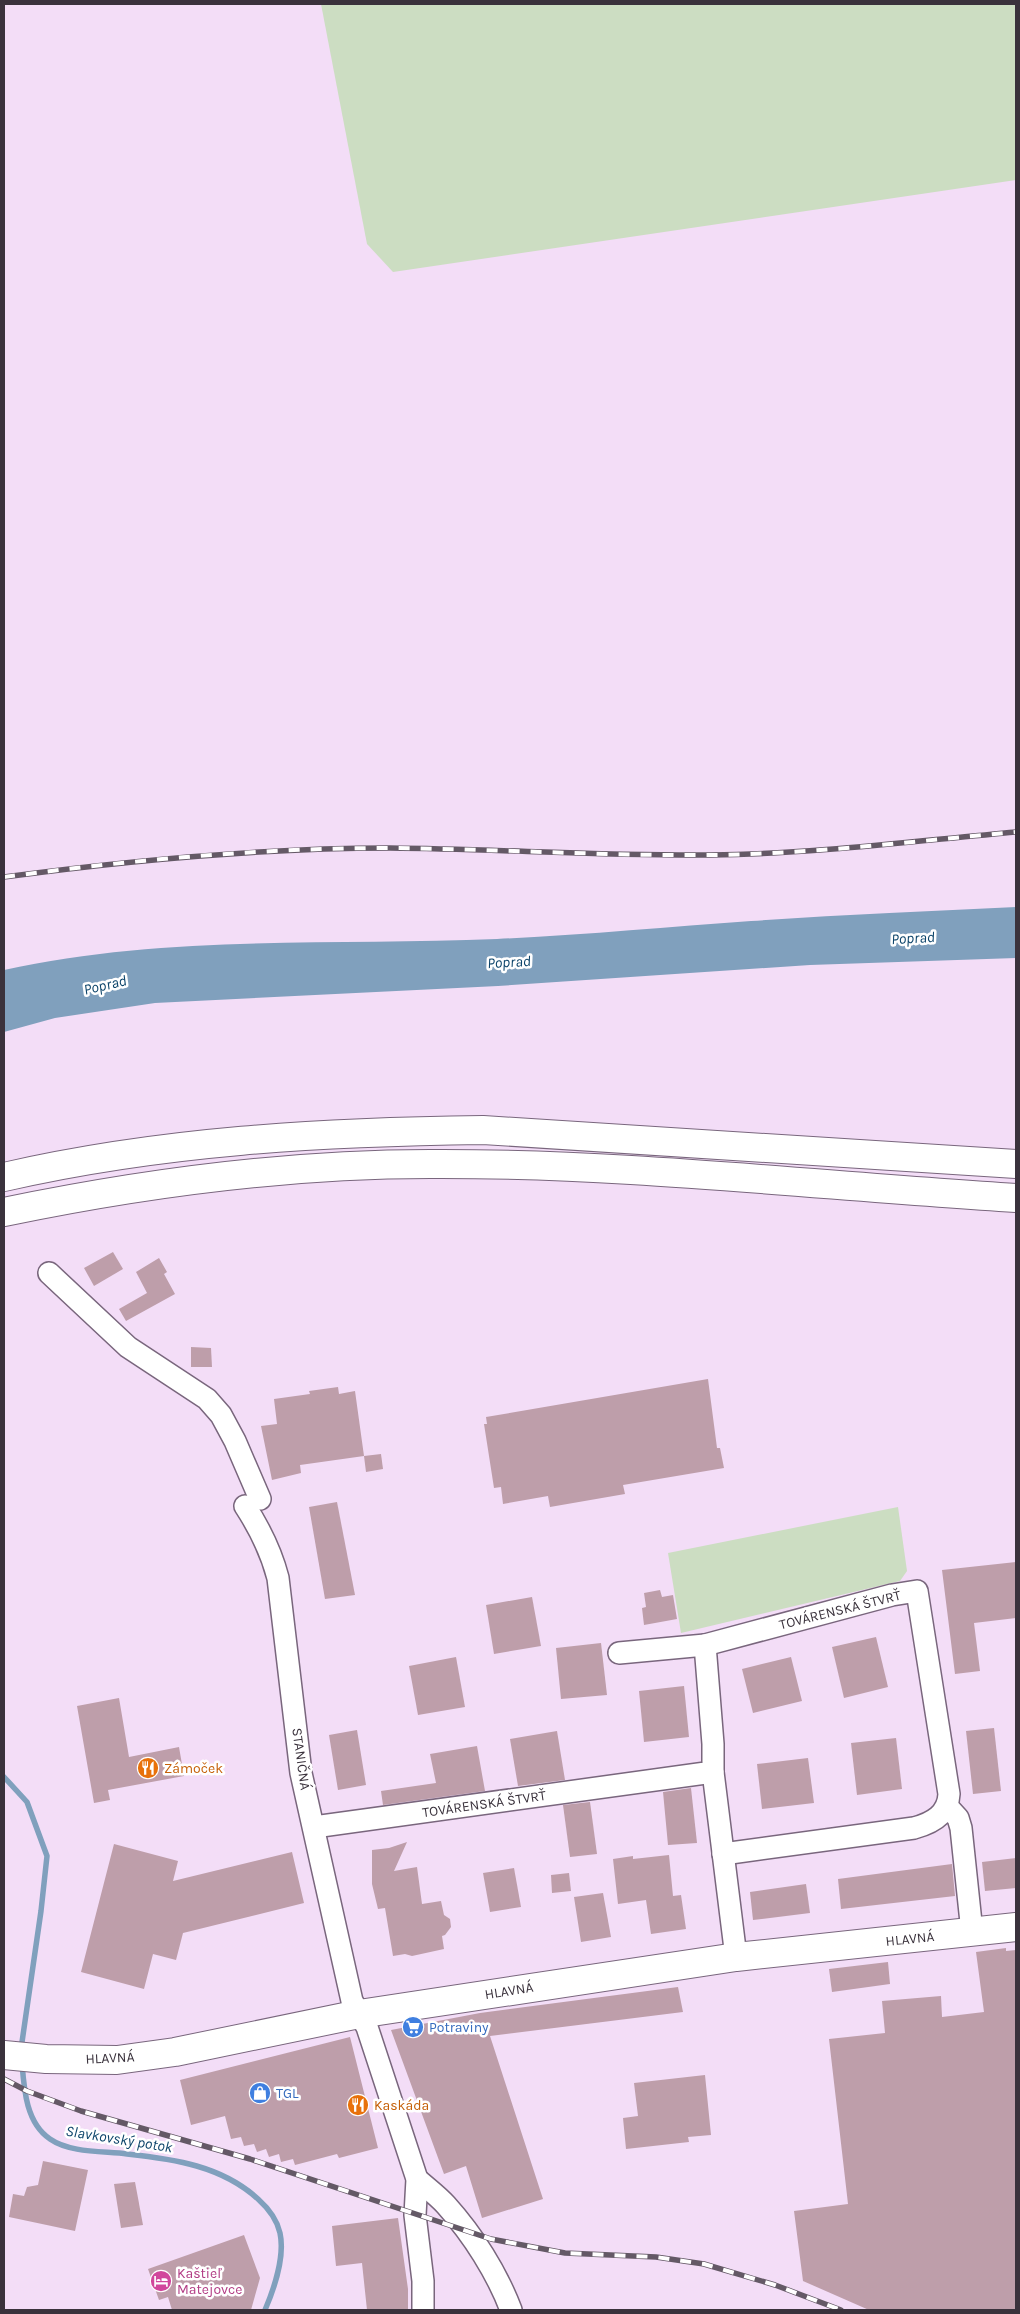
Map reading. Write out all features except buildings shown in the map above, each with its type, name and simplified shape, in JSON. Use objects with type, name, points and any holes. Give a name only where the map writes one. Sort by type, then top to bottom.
[{"type":"main road","points":[[4,1177],[46,1167],[243,1139],[404,1131],[483,1130],[1016,1164]]},
{"type":"main road","points":[[4,1212],[141,1187],[243,1173],[339,1166],[428,1164],[513,1165],[732,1177],[1016,1198]]},
{"type":"main road","name":"HLAVNÁ","points":[[4,2055],[35,2059],[117,2060],[175,2052],[736,1957],[1016,1927]]},
{"type":"street","name":"STANIČNÁ","points":[[49,1273],[128,1347],[207,1399],[221,1415],[235,1441],[260,1530],[271,1554],[278,1578],[301,1773],[352,2001],[363,2020],[417,2179]]},
{"type":"street","name":"TOVÁRENSKÁ ŠTVRŤ","points":[[705,1645],[892,1595],[917,1591],[949,1794],[947,1806]]},
{"type":"street","points":[[619,1653],[705,1645],[713,1772],[736,1957]]},
{"type":"street","name":"TOVÁRENSKÁ ŠTVRŤ","points":[[314,1827],[713,1772]]},
{"type":"street","points":[[723,1854],[914,1828],[935,1820],[947,1806],[958,1818],[961,1828],[972,1932]]},
{"type":"street","points":[[417,2179],[415,2215],[424,2310]]},
{"type":"street","points":[[417,2179],[446,2204],[467,2232],[496,2278],[511,2310]]},
{"type":"green space","points":[[321,4],[1016,4],[1016,180],[393,272],[367,244]]},
{"type":"green space","points":[[898,1507],[907,1571],[900,1581],[681,1633],[668,1553]]},
{"type":"water","name":"Poprad","points":[[1016,907],[1016,958],[810,965],[498,986],[155,1003],[55,1018],[4,1032],[4,970],[126,951],[188,946],[497,939],[784,919]]},
{"type":"waterway","name":"Slavkovský potok","points":[[4,1777],[27,1802],[47,1856],[21,2049]]},
{"type":"waterway","name":"Slavkovský potok","points":[[22,2063],[25,2094],[31,2115],[42,2132],[58,2144],[87,2151],[162,2158],[197,2166],[229,2179],[262,2202],[277,2223],[281,2242],[278,2272],[265,2310]]},
{"type":"railway","points":[[4,877],[148,860],[293,850],[390,848],[711,855],[787,852],[1016,832]]},
{"type":"railway","points":[[4,2079],[27,2091],[81,2111],[250,2159],[491,2239],[565,2253],[656,2257],[704,2264],[775,2285],[841,2310]]},
{"type":"place","name":"Zámoček","points":[[148,1768]]},
{"type":"place","name":"Potraviny","points":[[413,2027]]},
{"type":"place","name":"TGL","points":[[260,2093]]},
{"type":"place","name":"Kaskáda","points":[[358,2105]]},
{"type":"place","name":"Kaštieľ Matejovce","points":[[161,2281]]}]
